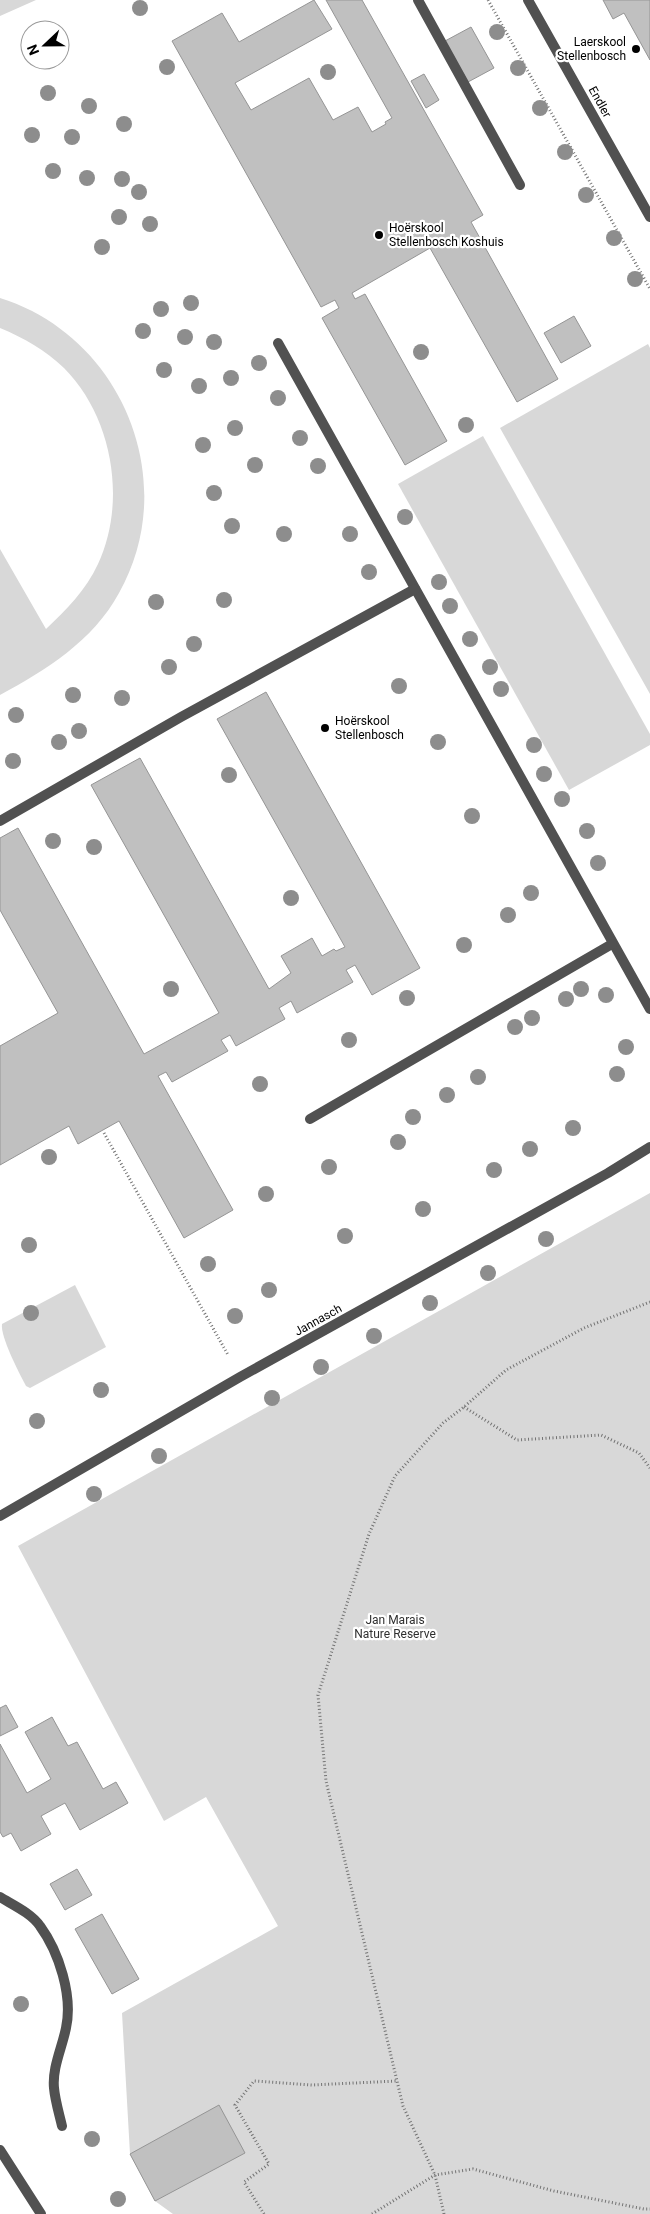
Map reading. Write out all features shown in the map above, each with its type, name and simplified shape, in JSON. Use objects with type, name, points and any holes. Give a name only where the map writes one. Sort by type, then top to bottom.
[{"type":"street","points":[[418,0],[520,185]]},
{"type":"street","name":"Endler","points":[[528,0],[650,217]]},
{"type":"street","points":[[278,343],[612,944],[650,1008]]},
{"type":"street","points":[[0,822],[181,717],[416,589]]},
{"type":"street","points":[[310,1118],[612,944]]},
{"type":"street","name":"Jannasch","points":[[0,1516],[240,1377],[608,1173],[650,1147]]},
{"type":"street","points":[[0,1897],[18,1907],[40,1925],[54,1951],[60,1971],[67,1999],[66,2026],[55,2069],[54,2088],[62,2126]]},
{"type":"street","points":[[0,2150],[41,2214]]},
{"type":"path","points":[[488,0],[650,289]]},
{"type":"path","points":[[104,1133],[228,1355]]},
{"type":"path","points":[[444,2214],[435,2175],[403,2106],[326,1781],[318,1695],[369,1534],[395,1476],[443,1424],[506,1370],[584,1328],[650,1302]]},
{"type":"path","points":[[464,1407],[517,1440],[601,1435],[639,1453],[650,1468]]},
{"type":"path","points":[[264,2214],[244,2182],[269,2164],[235,2105],[254,2081],[312,2085],[397,2081]]},
{"type":"path","points":[[372,2214],[435,2175],[473,2169],[554,2191],[650,2209]]},
{"type":"green space","points":[[0,0],[36,0],[0,16]]},
{"type":"green space","points":[[0,298],[43,317],[79,344],[108,379],[129,418],[141,460],[144,505],[137,550],[119,593],[96,626],[67,653],[0,695],[0,549],[46,629],[82,591],[98,564],[107,540],[112,514],[113,488],[110,461],[104,435],[94,411],[81,388],[64,368],[42,350],[0,328]]},
{"type":"green space","points":[[648,344],[650,348],[650,694],[500,428]]},
{"type":"green space","points":[[483,436],[650,734],[650,745],[569,790],[398,484]]},
{"type":"green space","name":"Jan Marais Nature Reserve","points":[[650,1193],[650,2214],[173,2214],[155,2201],[130,2154],[122,2013],[278,1926],[206,1797],[164,1821],[18,1546]]},
{"type":"green space","points":[[75,1285],[106,1347],[30,1388],[26,1386],[11,1355],[4,1337],[2,1324]]},
{"type":"building","name":"Hoërskool Stellenbosch Koshuis","points":[[314,0],[332,29],[235,83],[251,110],[309,78],[333,120],[358,107],[372,132],[386,124],[385,122],[392,118],[326,0],[362,0],[483,215],[471,222],[558,379],[517,402],[430,248],[352,293],[355,299],[365,294],[447,441],[405,465],[322,318],[339,308],[335,300],[321,307],[172,41],[222,13],[239,42]]},
{"type":"building","points":[[603,0],[650,0],[650,60],[624,13],[613,19]]},
{"type":"building","points":[[471,27],[494,68],[468,82],[445,41]]},
{"type":"building","points":[[424,74],[439,100],[426,108],[411,81]]},
{"type":"building","points":[[574,316],[591,346],[561,363],[544,333]]},
{"type":"building","points":[[266,692],[420,968],[372,995],[355,965],[346,970],[353,982],[297,1013],[291,1001],[279,1008],[285,1019],[236,1046],[230,1035],[221,1040],[228,1051],[172,1082],[166,1072],[158,1076],[233,1210],[184,1238],[119,1121],[78,1144],[69,1126],[0,1165],[0,1046],[58,1013],[0,910],[0,838],[18,828],[144,1054],[219,1013],[91,785],[140,758],[269,989],[291,973],[281,956],[312,938],[322,956],[334,949],[336,951],[345,947],[217,719]]},
{"type":"building","points":[[6,1705],[18,1727],[0,1736],[0,1708]]},
{"type":"building","points":[[52,1717],[68,1746],[77,1742],[103,1789],[116,1782],[128,1803],[80,1830],[65,1803],[41,1816],[51,1834],[21,1851],[11,1833],[3,1837],[0,1832],[0,1744],[27,1793],[51,1779],[25,1732]]},
{"type":"building","points":[[77,1869],[92,1895],[65,1910],[50,1884]]},
{"type":"building","points":[[102,1914],[139,1979],[112,1994],[75,1929]]},
{"type":"building","points":[[219,2105],[245,2153],[155,2201],[130,2154]]},
{"type":"place","name":"Laerskool Stellenbosch","points":[[636,49]]},
{"type":"place","name":"Hoërskool Stellenbosch Koshuis","points":[[379,235]]},
{"type":"place","name":"Hoërskool Stellenbosch","points":[[325,728]]}]
